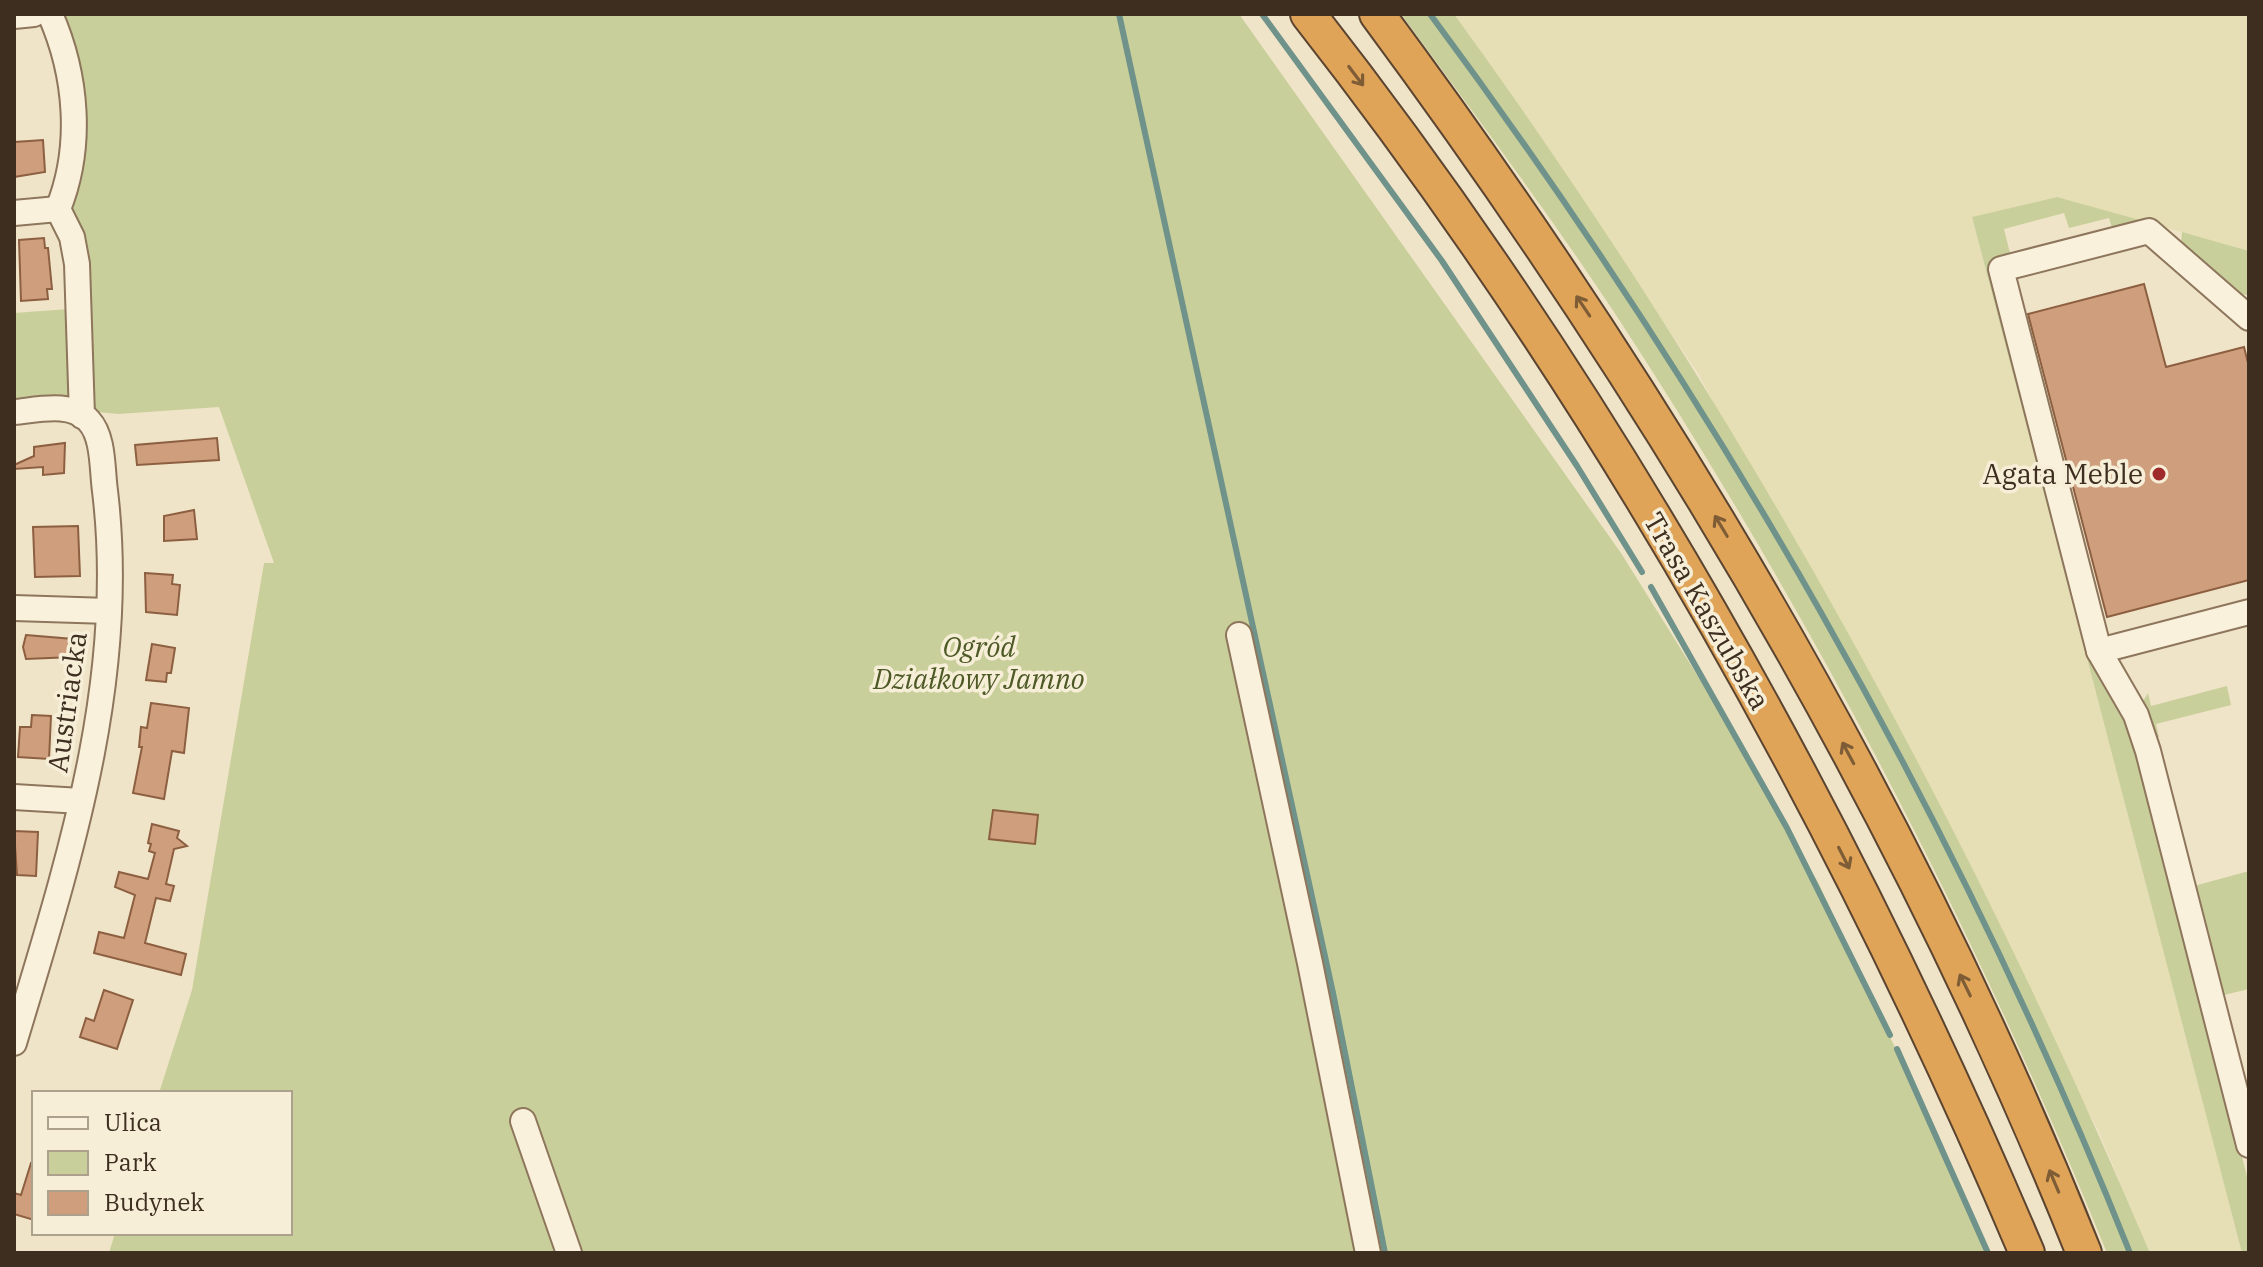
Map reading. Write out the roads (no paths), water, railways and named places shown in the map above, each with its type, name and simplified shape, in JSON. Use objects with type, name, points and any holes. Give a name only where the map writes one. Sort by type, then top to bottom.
[{"type":"highway","name":"Trasa Kaszubska","points":[[1308,14],[1464,224],[1534,328],[1742,666],[1903,976],[2027,1253]]},
{"type":"highway","name":"Trasa Kaszubska","points":[[1377,14],[1515,205],[1594,323],[1698,488],[1783,634],[1917,886],[1988,1034],[2084,1253]]},
{"type":"street","points":[[14,16],[34,14]]},
{"type":"street","points":[[14,213],[58,209],[73,166],[72,79],[50,14]]},
{"type":"street","name":"Austriacka","points":[[14,1043],[24,976],[94,761],[107,664],[111,540],[98,435],[82,416],[77,264],[72,237],[58,209]]},
{"type":"street","points":[[2249,318],[2149,231],[2001,269],[2099,651],[2136,715],[2148,751],[2249,1145]]},
{"type":"street","points":[[14,412],[61,408],[82,416]]},
{"type":"street","name":"Austriacka","points":[[14,608],[109,611]]},
{"type":"street","points":[[2099,651],[2249,612]]},
{"type":"street","points":[[1239,635],[1310,963],[1368,1253]]},
{"type":"street","name":"Austriacka","points":[[14,797],[81,801]]},
{"type":"street","points":[[523,1121],[569,1253]]},
{"type":"waterway","points":[[1119,14],[1333,993],[1385,1253]]},
{"type":"waterway","points":[[1262,14],[1442,261],[1577,466],[1642,572]]},
{"type":"waterway","points":[[1430,14],[1634,306],[1729,457],[1820,611],[1906,768],[1986,927],[2061,1089],[2130,1253]]},
{"type":"waterway","points":[[1651,587],[1787,828],[1890,1035]]},
{"type":"waterway","points":[[1897,1049],[1988,1253]]},
{"type":"place","name":"Agata Meble","points":[[2159,474]]},
{"type":"park label","name":"Ogród Działkowy Jamno","points":[[979,663]]}]
